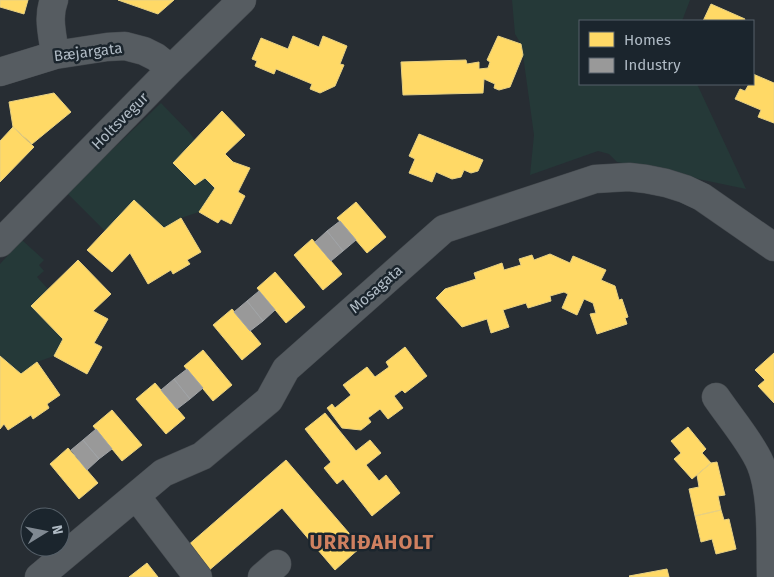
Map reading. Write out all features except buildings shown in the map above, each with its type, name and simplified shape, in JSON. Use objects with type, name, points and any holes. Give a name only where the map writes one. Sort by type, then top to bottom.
[{"type":"street","points":[[54,0],[50,20],[55,55]]},
{"type":"street","name":"Holtsvegur","points":[[0,243],[242,0]]},
{"type":"street","name":"Bæjargata","points":[[0,72],[55,55],[125,46],[144,51],[172,69]]},
{"type":"street","name":"Mosagata","points":[[38,577],[163,472],[202,456],[268,400],[286,369],[444,229],[595,179],[629,177],[666,183],[702,197],[774,247]]},
{"type":"street","points":[[716,397],[757,456],[762,469],[769,499],[771,577]]},
{"type":"street","points":[[136,496],[198,577]]},
{"type":"green space","points":[[512,0],[690,0],[682,20],[579,20],[579,85],[697,85],[746,189],[617,162],[609,154],[598,151],[530,175],[534,135],[521,44],[515,34]]},
{"type":"green space","points":[[161,103],[195,140],[173,163],[195,185],[205,178],[215,188],[199,212],[181,218],[164,228],[134,200],[105,231],[67,193]]},
{"type":"green space","points":[[22,240],[44,260],[39,265],[44,271],[37,277],[48,289],[31,306],[63,339],[54,356],[37,362],[21,374],[0,356],[0,264]]},
{"type":"district","name":"URRIÐAHOLT","points":[[372,542]]}]
